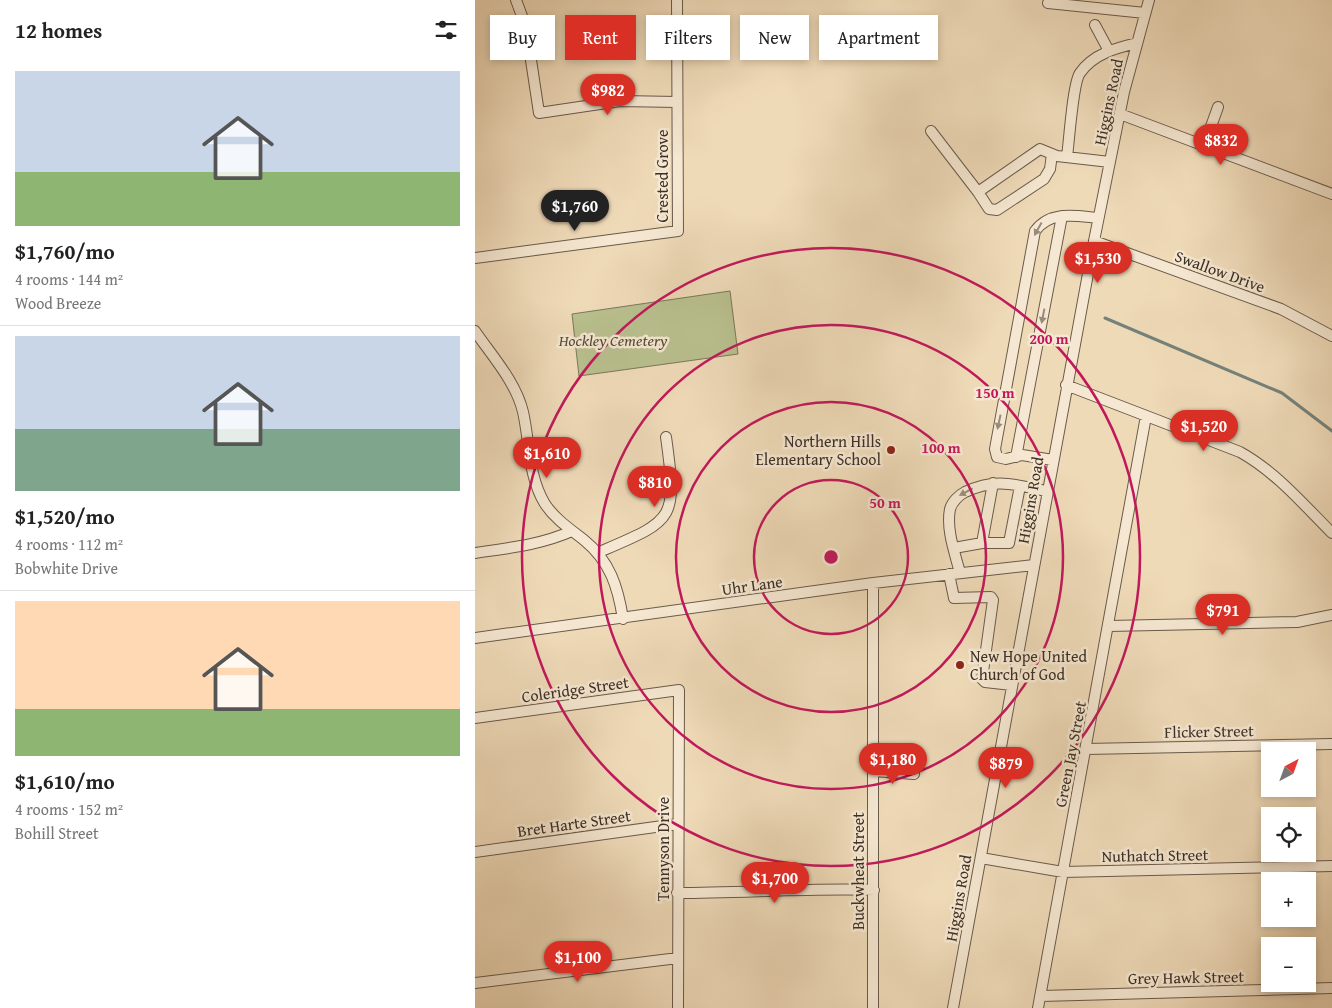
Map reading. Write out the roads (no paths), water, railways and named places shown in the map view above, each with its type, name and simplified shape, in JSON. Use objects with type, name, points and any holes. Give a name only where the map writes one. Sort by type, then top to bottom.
[{"type":"street","points":[[516,0],[526,27],[539,113],[620,101],[677,102]]},
{"type":"street","name":"Crested Grove","points":[[475,258],[678,231],[677,0]]},
{"type":"street","name":"Higgins Road","points":[[953,1008],[1094,241],[1120,114],[1149,0]]},
{"type":"street","points":[[1048,3],[1145,13]]},
{"type":"street","points":[[1095,26],[1109,51]]},
{"type":"street","points":[[1067,157],[1078,75],[1090,62],[1109,51],[1137,42]]},
{"type":"street","points":[[1204,146],[1219,107]]},
{"type":"street","points":[[1120,114],[1331,192]]},
{"type":"street","points":[[931,131],[989,209],[997,210],[1044,179],[1050,169],[1052,154]]},
{"type":"street","points":[[978,192],[1040,149],[1067,157],[1110,162]]},
{"type":"street","points":[[1016,456],[1062,216]]},
{"type":"street","points":[[1053,460],[1016,456],[1006,459],[997,457],[995,449],[1035,231],[1042,222],[1053,217],[1099,218]]},
{"type":"street","name":"Swallow Drive","points":[[1094,241],[1281,309],[1332,336]]},
{"type":"street","points":[[475,331],[508,379],[519,400],[532,471],[542,498],[553,514],[597,553],[616,582],[623,619]]},
{"type":"street","points":[[1067,385],[1252,459],[1274,476],[1332,533]]},
{"type":"street","name":"Green Jay Street","points":[[1038,1008],[1146,416]]},
{"type":"street","points":[[597,553],[651,529],[668,512],[673,482],[666,437]]},
{"type":"street","points":[[960,573],[949,527],[950,507],[960,495],[987,483],[1047,491]]},
{"type":"street","points":[[982,543],[993,483]]},
{"type":"street","points":[[954,548],[982,543],[1009,543],[1020,486]]},
{"type":"street","points":[[475,553],[529,546],[551,541],[572,531]]},
{"type":"street","name":"Uhr Lane","points":[[475,638],[873,583],[1034,565]]},
{"type":"street","points":[[949,574],[952,596],[954,598],[991,596],[993,600],[982,679],[985,682],[1012,685]]},
{"type":"street","name":"Buckwheat Street","points":[[873,583],[873,1008]]},
{"type":"street","points":[[1109,626],[1297,622],[1332,615]]},
{"type":"street","name":"Coleridge Street","points":[[475,718],[679,690]]},
{"type":"street","name":"Tennyson Drive","points":[[678,1008],[677,824],[679,690]]},
{"type":"street","name":"Flicker Street","points":[[1086,749],[1332,744]]},
{"type":"street","points":[[874,771],[914,774]]},
{"type":"street","name":"Bret Harte Street","points":[[475,852],[677,824]]},
{"type":"street","name":"Nuthatch Street","points":[[981,858],[1063,872],[1332,866]]},
{"type":"street","points":[[677,893],[762,892],[812,888],[874,890]]},
{"type":"street","points":[[475,983],[678,958]]},
{"type":"street","name":"Grey Hawk Street","points":[[1041,996],[1332,988]]},
{"type":"waterway","points":[[1105,318],[1282,393],[1332,431]]},
{"type":"place","name":"Northern Hills Elementary School","points":[[891,450]]},
{"type":"place","name":"New Hope United Church of God","points":[[960,665]]},
{"type":"park label","name":"Hockley Cemetery","points":[[613,340]]}]
